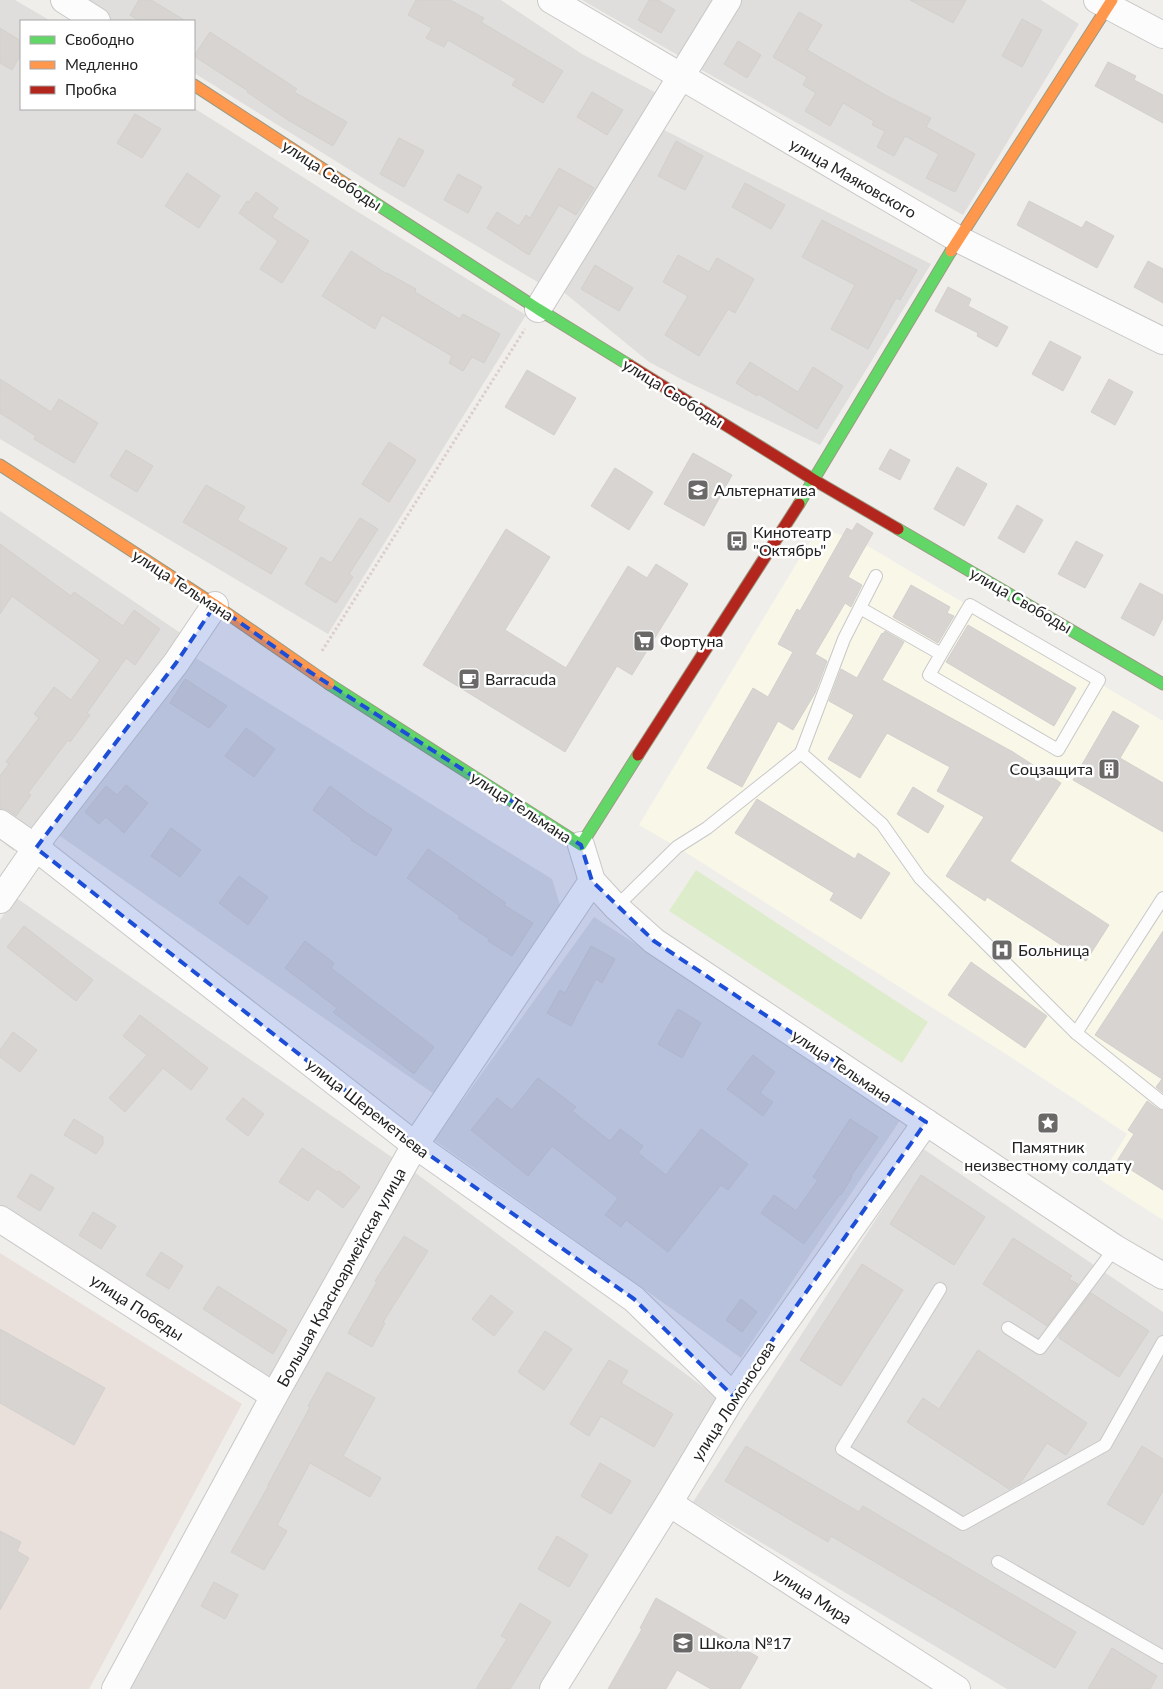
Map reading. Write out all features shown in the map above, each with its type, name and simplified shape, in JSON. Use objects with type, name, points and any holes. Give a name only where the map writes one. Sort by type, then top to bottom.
[{"type":"street","points":[[64,0],[95,20]]},
{"type":"street","name":"улица Маяковского","points":[[551,0],[958,239],[1163,341]]},
{"type":"street","points":[[538,309],[728,0]]},
{"type":"street","points":[[581,846],[814,480],[958,239],[1105,2],[1163,35]]},
{"type":"street","name":"улица Свободы","points":[[195,86],[538,309],[814,480],[1163,684]]},
{"type":"street","name":"улица Тельмана","points":[[0,465],[215,605],[310,672],[581,846],[592,881],[616,907],[654,941],[1115,1248],[1163,1276]]},
{"type":"street","points":[[0,900],[36,848],[48,827],[176,663],[215,605]]},
{"type":"street","name":"улица Шереметьева","points":[[0,823],[36,848],[415,1145],[634,1298],[733,1396]]},
{"type":"street","name":"Большая Красноармейская улица","points":[[115,1689],[274,1396],[415,1145],[592,881]]},
{"type":"street","name":"улица Ломоносова","points":[[553,1689],[733,1396],[926,1122]]},
{"type":"street","name":"улица Победы","points":[[0,1219],[274,1396]]},
{"type":"street","name":"улица Мира","points":[[669,1503],[957,1689]]},
{"type":"lane","points":[[616,907],[677,847],[707,828],[801,752],[844,639],[876,576]]},
{"type":"lane","points":[[970,606],[1099,680],[1058,750],[929,675],[941,654],[970,606]]},
{"type":"lane","points":[[860,608],[941,654]]},
{"type":"lane","points":[[801,752],[882,824],[920,878],[1076,1033],[1163,1103]]},
{"type":"lane","points":[[1076,1033],[1163,898]]},
{"type":"lane","points":[[1008,1328],[1040,1348],[1115,1248]]},
{"type":"lane","points":[[940,1289],[842,1450],[963,1524],[1104,1445],[1163,1342]]},
{"type":"lane","points":[[998,1562],[1163,1657]]},
{"type":"path","points":[[310,672],[538,309]]},
{"type":"highlighted area","points":[[215,605],[310,672],[581,845],[592,881],[654,941],[926,1122],[733,1396],[634,1299],[415,1145],[36,848],[176,663]]},
{"type":"shaded area","points":[[0,0],[15,0],[49,20],[20,20],[20,110],[195,109],[526,315],[328,634],[0,439]]},
{"type":"shaded area","points":[[81,0],[501,0],[582,54],[664,97],[546,287],[379,188],[195,74],[195,20],[111,20]]},
{"type":"shaded area","points":[[582,0],[716,0],[681,57]]},
{"type":"shaded area","points":[[740,0],[1041,0],[1079,24],[963,215],[698,68]]},
{"type":"shaded area","points":[[662,129],[931,264],[820,445],[649,362],[561,290]]},
{"type":"shaded area","points":[[0,511],[182,634],[14,851],[0,840]]},
{"type":"shaded area","name":"Больница","points":[[827,530],[861,542],[1163,721],[1163,1220],[1099,1179],[1127,1134],[1006,1054],[639,825],[801,556],[810,542]]},
{"type":"shaded area","points":[[196,658],[552,879],[561,908],[437,1096],[57,834],[115,754]]},
{"type":"shaded area","points":[[15,897],[393,1158],[271,1379],[0,1205],[0,920]]},
{"type":"shaded area","points":[[594,917],[903,1116],[741,1358],[434,1140]]},
{"type":"shaded area","points":[[922,1148],[1163,1312],[1163,1689],[1007,1689],[693,1502]]},
{"type":"shaded area","points":[[413,1171],[718,1398],[540,1689],[121,1689]]},
{"type":"shaded area","points":[[0,1253],[242,1404],[89,1689],[0,1689]]},
{"type":"green space","points":[[696,870],[928,1022],[902,1063],[669,911]]},
{"type":"building","points":[[139,0],[151,0],[184,20],[138,20],[130,15]]},
{"type":"building","points":[[416,0],[450,0],[484,18],[481,22],[563,71],[543,103],[512,85],[516,79],[448,40],[444,47],[426,38],[432,28],[408,15]]},
{"type":"building","points":[[649,0],[658,0],[675,10],[661,33],[638,20]]},
{"type":"building","points":[[910,0],[966,0],[953,23]]},
{"type":"building","points":[[799,12],[822,25],[807,50],[887,96],[931,118],[926,127],[975,154],[955,192],[926,178],[939,154],[905,136],[894,156],[877,147],[885,131],[872,125],[874,121],[843,103],[830,126],[805,111],[816,93],[803,85],[807,77],[773,57]]},
{"type":"building","points":[[1022,19],[1042,30],[1022,67],[1002,56]]},
{"type":"building","points":[[0,28],[20,40],[20,56],[12,70],[0,63]]},
{"type":"building","points":[[210,32],[297,89],[294,92],[347,122],[333,146],[288,120],[195,57]]},
{"type":"building","points":[[738,41],[761,55],[747,78],[724,64]]},
{"type":"building","points":[[1108,62],[1136,76],[1134,80],[1163,95],[1163,123],[1095,86]]},
{"type":"building","points":[[592,92],[623,110],[607,135],[577,117]]},
{"type":"building","points":[[135,114],[161,129],[142,158],[117,143]]},
{"type":"building","points":[[399,138],[424,151],[404,187],[380,174]]},
{"type":"building","points":[[676,141],[703,156],[685,190],[658,176]]},
{"type":"building","points":[[559,168],[594,188],[576,215],[559,205],[529,255],[487,228],[497,212],[519,226],[526,215],[530,218]]},
{"type":"building","points":[[187,173],[220,196],[199,228],[165,206]]},
{"type":"building","points":[[458,174],[482,187],[468,213],[444,200]]},
{"type":"building","points":[[745,183],[785,205],[771,229],[732,207]]},
{"type":"building","points":[[256,192],[278,208],[272,217],[309,241],[282,283],[260,269],[278,241],[239,213]]},
{"type":"building","points":[[1029,201],[1082,228],[1086,221],[1114,236],[1097,268],[1017,225]]},
{"type":"building","points":[[822,220],[917,270],[900,300],[896,298],[868,349],[831,329],[855,285],[802,257]]},
{"type":"building","points":[[351,251],[387,274],[416,289],[415,292],[460,319],[463,314],[500,334],[484,363],[472,357],[463,371],[449,363],[452,356],[382,315],[375,329],[322,296]]},
{"type":"building","points":[[678,255],[709,272],[717,258],[754,279],[735,313],[728,309],[699,356],[665,335],[688,296],[663,282]]},
{"type":"building","points":[[1148,261],[1163,269],[1163,303],[1134,287]]},
{"type":"building","points":[[595,265],[633,288],[619,311],[581,289]]},
{"type":"building","points":[[948,287],[971,299],[968,306],[1008,327],[997,347],[977,336],[978,333],[935,311]]},
{"type":"building","points":[[1050,341],[1081,357],[1063,391],[1032,374]]},
{"type":"building","points":[[750,362],[798,392],[813,367],[843,386],[817,429],[736,383]]},
{"type":"building","points":[[527,370],[576,398],[554,435],[505,407]]},
{"type":"building","points":[[0,379],[51,412],[59,399],[98,423],[74,463],[34,439],[36,436],[0,413]]},
{"type":"building","points":[[1109,379],[1133,392],[1115,425],[1091,412]]},
{"type":"building","points":[[389,442],[416,460],[389,502],[362,484]]},
{"type":"building","points":[[890,449],[910,460],[900,480],[879,469]]},
{"type":"building","points":[[126,450],[153,466],[137,492],[110,476]]},
{"type":"building","name":"Альтернатива","points":[[693,453],[732,475],[704,526],[664,504]]},
{"type":"building","points":[[957,467],[987,484],[964,526],[934,509]]},
{"type":"building","points":[[615,468],[653,492],[629,530],[591,506]]},
{"type":"building","points":[[206,485],[245,507],[237,520],[287,548],[271,574],[183,522]]},
{"type":"building","points":[[1017,505],[1043,520],[1024,553],[998,538]]},
{"type":"building","points":[[360,518],[378,529],[349,574],[353,577],[336,603],[305,584],[321,557],[331,563]]},
{"type":"building","points":[[857,523],[873,533],[848,577],[862,585],[851,607],[845,603],[815,654],[827,661],[815,693],[793,730],[778,721],[742,787],[707,768],[753,688],[768,697],[793,652],[778,644],[797,609],[800,611],[847,528],[852,531]]},
{"type":"building","points":[[506,529],[550,557],[505,630],[566,668],[628,566],[647,578],[656,564],[688,584],[632,675],[617,666],[565,752],[423,665]]},
{"type":"building","points":[[1076,541],[1103,555],[1085,588],[1058,574]]},
{"type":"building","points":[[0,544],[71,596],[74,592],[123,626],[134,610],[160,629],[135,665],[126,658],[87,713],[90,715],[70,742],[68,740],[28,793],[31,795],[16,816],[8,810],[0,808],[0,776],[9,764],[6,762],[39,718],[34,714],[54,687],[71,700],[100,660],[12,596],[0,614]]},
{"type":"building","points":[[1140,583],[1163,595],[1163,618],[1154,636],[1121,618]]},
{"type":"building","points":[[911,585],[950,607],[947,613],[954,616],[938,643],[893,617]]},
{"type":"building","points":[[968,625],[1076,688],[1054,726],[946,662]]},
{"type":"building","points":[[885,631],[904,642],[882,680],[1013,752],[1061,783],[1010,861],[1109,925],[1086,961],[987,897],[985,901],[946,876],[984,817],[937,791],[950,767],[887,733],[860,778],[828,759],[854,715],[829,701],[841,669],[857,678],[882,633]]},
{"type":"building","points":[[185,679],[227,706],[209,728],[170,703]]},
{"type":"building","name":"Соцзащита","points":[[1113,711],[1139,726],[1120,758],[1163,783],[1163,832],[1073,780]]},
{"type":"building","points":[[246,728],[275,749],[254,777],[225,756]]},
{"type":"building","points":[[126,785],[148,803],[124,833],[106,817],[99,824],[85,812],[106,786],[117,795]]},
{"type":"building","points":[[330,786],[392,829],[376,856],[351,840],[313,810]]},
{"type":"building","points":[[913,787],[944,806],[928,833],[897,814]]},
{"type":"building","points":[[757,799],[855,859],[858,853],[890,873],[861,919],[830,900],[834,893],[735,833]]},
{"type":"building","points":[[171,828],[201,850],[180,877],[151,856]]},
{"type":"building","points":[[428,849],[506,903],[504,905],[533,923],[512,956],[488,941],[489,939],[458,918],[460,916],[407,878]]},
{"type":"building","points":[[239,876],[268,897],[248,925],[219,903]]},
{"type":"building","points":[[24,926],[93,980],[76,1001],[7,947]]},
{"type":"building","points":[[1163,931],[1163,1093],[1156,1087],[1162,1079],[1095,1035]]},
{"type":"building","points":[[305,941],[334,963],[331,968],[434,1047],[414,1074],[333,1012],[337,1008],[285,968]]},
{"type":"building","points":[[591,946],[615,959],[602,983],[596,979],[571,1026],[547,1013],[560,990],[565,993]]},
{"type":"building","points":[[971,962],[1047,1016],[1025,1048],[948,995]]},
{"type":"building","points":[[678,1009],[701,1023],[682,1058],[658,1044]]},
{"type":"building","points":[[140,1015],[208,1068],[191,1090],[163,1068],[125,1112],[109,1098],[147,1055],[123,1036]]},
{"type":"building","points":[[13,1032],[37,1050],[20,1072],[0,1057],[0,1050]]},
{"type":"building","points":[[753,1055],[775,1072],[760,1093],[773,1102],[763,1116],[727,1089]]},
{"type":"building","points":[[538,1078],[576,1107],[572,1111],[610,1141],[620,1129],[643,1146],[638,1153],[666,1175],[701,1129],[748,1164],[728,1190],[721,1185],[668,1252],[626,1220],[621,1227],[605,1215],[618,1198],[552,1146],[528,1176],[471,1130],[497,1098],[512,1110]]},
{"type":"building","points":[[243,1098],[264,1114],[248,1136],[226,1119]]},
{"type":"building","points":[[1147,1101],[1163,1111],[1163,1190],[1117,1161],[1134,1134],[1128,1130]]},
{"type":"building","points":[[74,1119],[103,1137],[103,1144],[96,1154],[64,1135]]},
{"type":"building","points":[[850,1119],[878,1137],[851,1176],[841,1195],[804,1244],[761,1213],[774,1195],[796,1211],[818,1180],[813,1177]]},
{"type":"building","points":[[302,1148],[337,1172],[339,1171],[360,1187],[343,1208],[317,1188],[308,1201],[279,1182]]},
{"type":"building","points":[[31,1174],[54,1188],[40,1211],[17,1197]]},
{"type":"building","points":[[921,1175],[985,1217],[954,1265],[890,1224]]},
{"type":"building","points":[[93,1212],[116,1226],[101,1249],[79,1235]]},
{"type":"building","points":[[404,1236],[428,1251],[383,1322],[385,1323],[372,1347],[348,1333],[377,1282],[375,1281]]},
{"type":"building","points":[[1013,1238],[1072,1276],[1069,1279],[1078,1284],[1047,1326],[983,1284]]},
{"type":"building","points":[[161,1252],[183,1266],[169,1289],[146,1275]]},
{"type":"building","points":[[862,1264],[903,1290],[841,1386],[800,1360]]},
{"type":"building","points":[[218,1286],[287,1330],[273,1354],[203,1309]]},
{"type":"building","points":[[1091,1293],[1149,1331],[1119,1377],[1059,1338],[1060,1334]]},
{"type":"building","points":[[491,1295],[513,1312],[494,1336],[472,1319]]},
{"type":"building","points":[[741,1299],[757,1312],[742,1332],[726,1320]]},
{"type":"building","points":[[0,1329],[105,1388],[74,1445],[0,1403]]},
{"type":"building","points":[[545,1331],[572,1349],[544,1390],[518,1372]]},
{"type":"building","points":[[978,1350],[1087,1423],[1066,1455],[1047,1443],[1021,1482],[1009,1489],[907,1422],[923,1398],[939,1409]]},
{"type":"building","points":[[609,1360],[628,1371],[621,1383],[673,1414],[654,1447],[601,1416],[589,1436],[570,1424]]},
{"type":"building","points":[[327,1372],[375,1398],[343,1456],[381,1478],[370,1497],[310,1463],[277,1525],[287,1531],[264,1570],[231,1552],[269,1485]]},
{"type":"building","points":[[746,1446],[859,1512],[863,1506],[1076,1632],[1055,1668],[831,1536],[828,1542],[725,1481]]},
{"type":"building","points":[[1142,1446],[1163,1459],[1163,1491],[1143,1525],[1107,1504]]},
{"type":"building","points":[[600,1463],[631,1481],[611,1514],[581,1496]]},
{"type":"building","points":[[0,1531],[21,1542],[17,1551],[29,1558],[0,1610]]},
{"type":"building","points":[[557,1536],[588,1555],[569,1587],[538,1569]]},
{"type":"building","points":[[214,1582],[238,1595],[225,1619],[201,1606]]},
{"type":"building","name":"Школа №17","points":[[656,1598],[758,1657],[740,1689],[711,1689],[677,1670],[666,1689],[608,1689],[642,1629],[640,1628]]},
{"type":"building","points":[[520,1603],[551,1622],[510,1689],[476,1689],[507,1639],[501,1636]]},
{"type":"building","points":[[1112,1648],[1157,1676],[1150,1689],[1088,1689]]},
{"type":"traffic: fast","points":[[352,188],[538,309],[629,365]]},
{"type":"traffic: fast","points":[[799,504],[951,251]]},
{"type":"traffic: fast","points":[[898,529],[1163,684]]},
{"type":"traffic: fast","points":[[329,684],[581,845],[638,755]]},
{"type":"traffic: slow","points":[[951,251],[1112,0]]},
{"type":"traffic: slow","points":[[195,86],[352,188]]},
{"type":"traffic: slow","points":[[0,465],[215,605],[329,684]]},
{"type":"traffic: jam","points":[[629,365],[814,480],[898,529]]},
{"type":"traffic: jam","points":[[638,755],[799,504]]},
{"type":"place","name":"Альтернатива","points":[[698,490]]},
{"type":"place","name":"Кинотеатр \"Октябрь\"","points":[[737,541]]},
{"type":"place","name":"Фортуна","points":[[644,641]]},
{"type":"place","name":"Barracuda","points":[[469,679]]},
{"type":"place","name":"Соцзащита","points":[[1109,769]]},
{"type":"place","name":"Больница","points":[[1002,950]]},
{"type":"place","name":"Памятник неизвестному солдату","points":[[1048,1123]]},
{"type":"place","name":"Школа №17","points":[[683,1643]]}]
